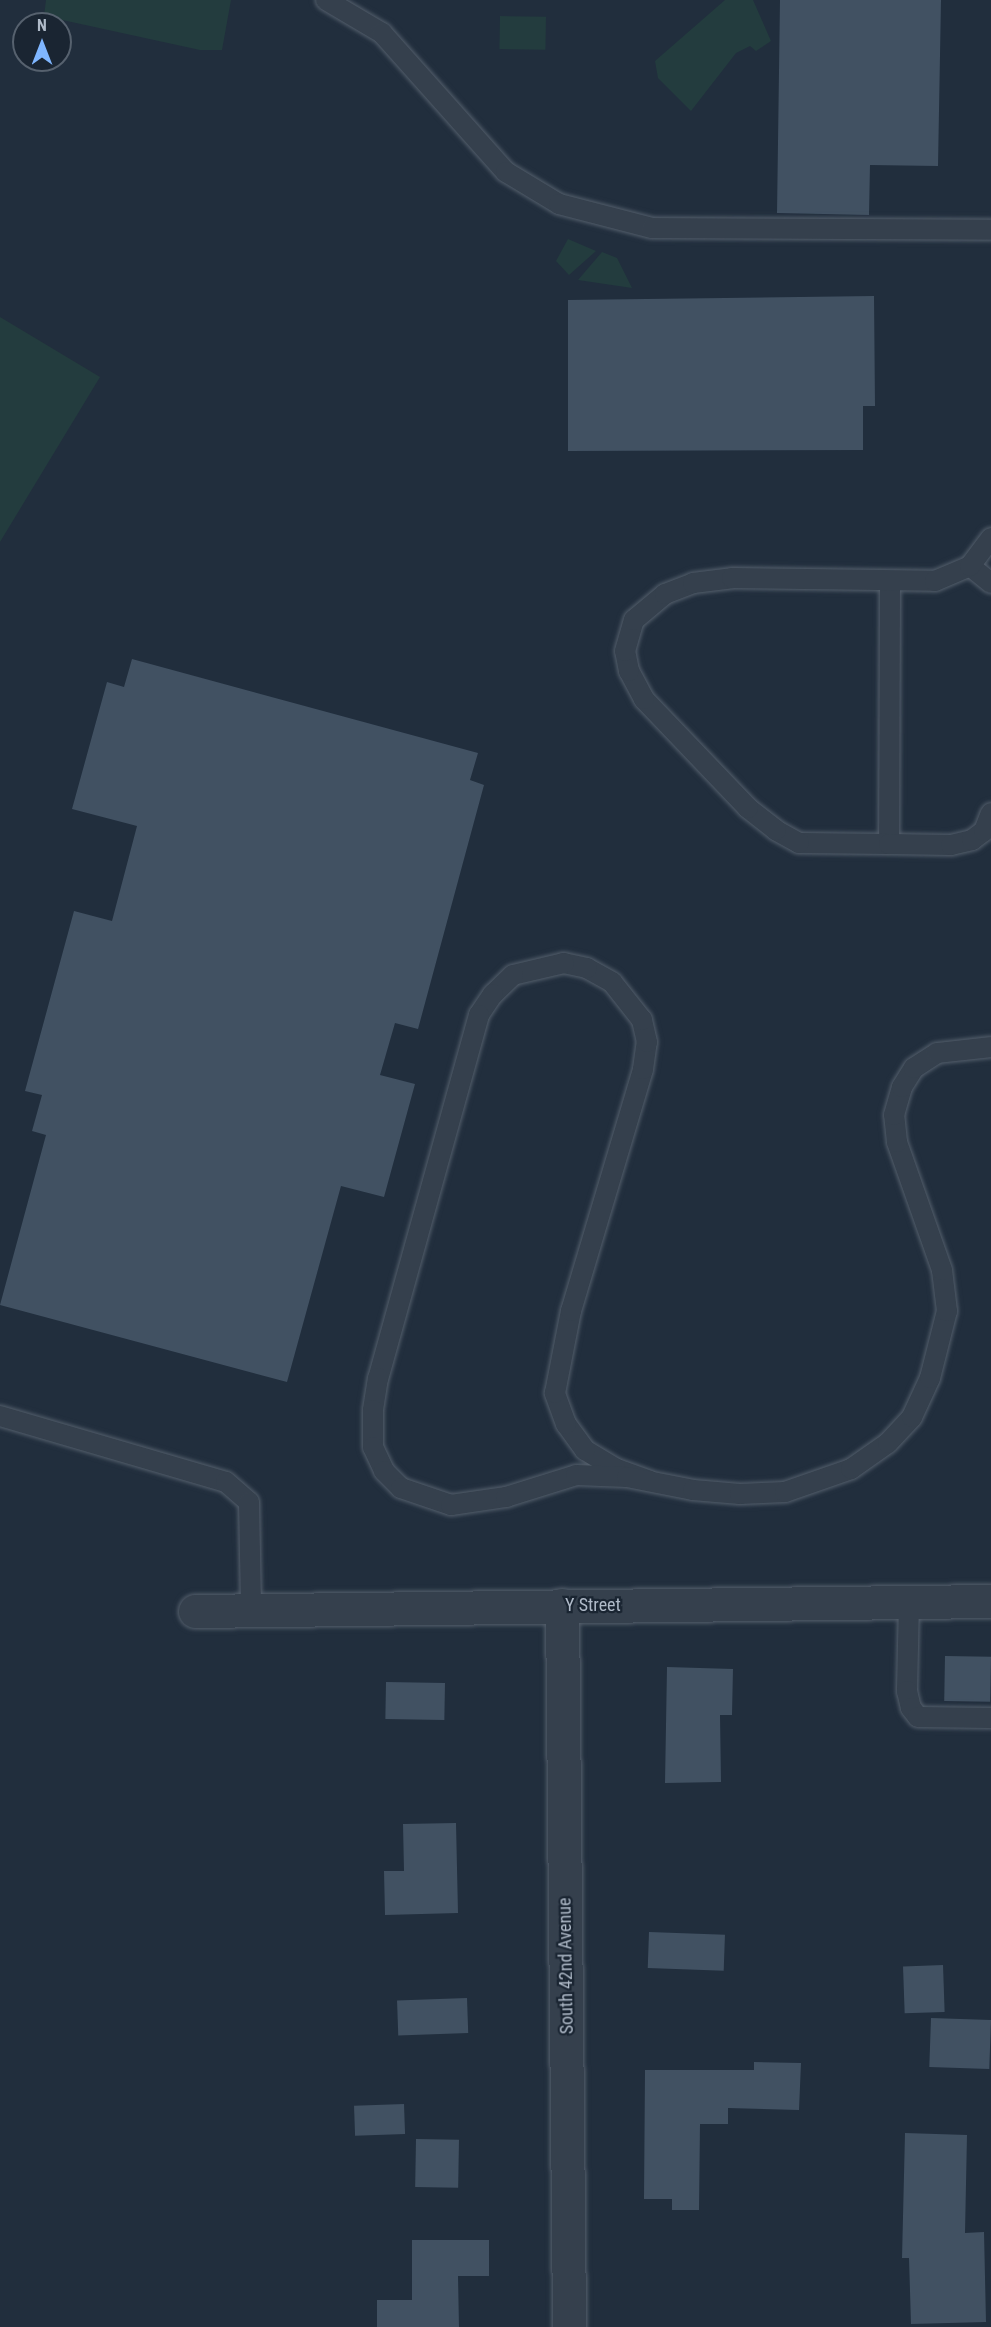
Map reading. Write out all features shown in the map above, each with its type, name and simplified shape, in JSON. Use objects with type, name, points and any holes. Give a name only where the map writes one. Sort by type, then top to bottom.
[{"type":"street","name":"Y Street","points":[[195,1611],[991,1601]]},
{"type":"street","name":"South 42nd Avenue","points":[[562,1605],[569,2327]]},
{"type":"lane","points":[[326,0],[382,33],[506,172],[559,204],[652,228],[991,230]]},
{"type":"lane","points":[[991,538],[970,566],[935,581],[890,584],[732,578],[693,583],[644,608],[628,634],[626,651],[628,671],[644,699],[748,808],[776,830],[799,843],[951,845],[972,840],[984,831],[991,813]]},
{"type":"lane","points":[[970,566],[991,583]]},
{"type":"lane","points":[[889,844],[890,584]]},
{"type":"lane","points":[[650,1481],[615,1468],[585,1450],[566,1424],[555,1394],[571,1311],[643,1069],[647,1042],[642,1020],[612,982],[587,968],[564,963],[537,967],[513,975],[479,1015],[378,1378],[373,1447],[384,1471],[401,1488],[451,1505],[506,1497],[576,1475],[650,1481],[716,1492],[785,1492],[851,1469],[888,1443],[912,1417],[942,1342],[946,1290],[897,1142],[894,1115],[902,1087],[914,1068],[937,1053],[991,1047]]},
{"type":"lane","points":[[0,1416],[226,1482],[249,1502],[251,1610]]},
{"type":"lane","points":[[909,1602],[907,1691],[911,1708],[918,1717],[991,1718]]},
{"type":"green space","points":[[46,0],[231,0],[222,50],[200,50],[72,22],[72,12],[44,12]]},
{"type":"green space","points":[[725,0],[753,0],[771,41],[756,51],[750,46],[736,53],[691,111],[658,78],[655,61]]},
{"type":"green space","points":[[500,16],[546,17],[545,50],[499,49]]},
{"type":"green space","points":[[568,239],[596,251],[569,275],[556,261]]},
{"type":"green space","points":[[602,252],[617,258],[632,288],[578,280]]},
{"type":"green space","points":[[0,317],[100,377],[0,542]]},
{"type":"building","points":[[780,0],[941,0],[938,166],[870,165],[869,215],[777,213]]},
{"type":"building","points":[[874,296],[875,406],[863,406],[863,450],[568,451],[568,300]]},
{"type":"building","points":[[132,659],[478,753],[470,780],[484,785],[418,1029],[395,1023],[380,1075],[415,1084],[384,1197],[341,1186],[287,1382],[0,1305],[46,1135],[32,1131],[42,1095],[25,1091],[74,911],[112,921],[137,826],[72,809],[107,682],[124,687]]},
{"type":"building","points":[[945,1656],[991,1657],[990,1702],[944,1701]]},
{"type":"building","points":[[667,1667],[733,1669],[732,1715],[720,1715],[721,1782],[665,1783]]},
{"type":"building","points":[[386,1682],[445,1683],[444,1720],[385,1719]]},
{"type":"building","points":[[456,1823],[458,1913],[385,1915],[384,1871],[404,1871],[403,1824]]},
{"type":"building","points":[[649,1932],[725,1935],[724,1971],[648,1968]]},
{"type":"building","points":[[943,1965],[945,2012],[905,2013],[903,1966]]},
{"type":"building","points":[[467,1998],[468,2033],[398,2035],[397,2000]]},
{"type":"building","points":[[931,2018],[991,2020],[989,2069],[929,2067]]},
{"type":"building","points":[[754,2062],[801,2063],[799,2110],[728,2108],[728,2124],[700,2124],[699,2210],[672,2210],[672,2199],[644,2199],[645,2070],[754,2070]]},
{"type":"building","points":[[404,2104],[405,2134],[355,2136],[354,2106]]},
{"type":"building","points":[[905,2133],[967,2135],[965,2233],[984,2232],[986,2322],[911,2324],[909,2258],[902,2258]]},
{"type":"building","points":[[416,2139],[459,2140],[458,2188],[415,2187]]},
{"type":"building","points":[[412,2240],[489,2240],[489,2276],[458,2276],[459,2327],[377,2327],[377,2300],[412,2300]]}]
